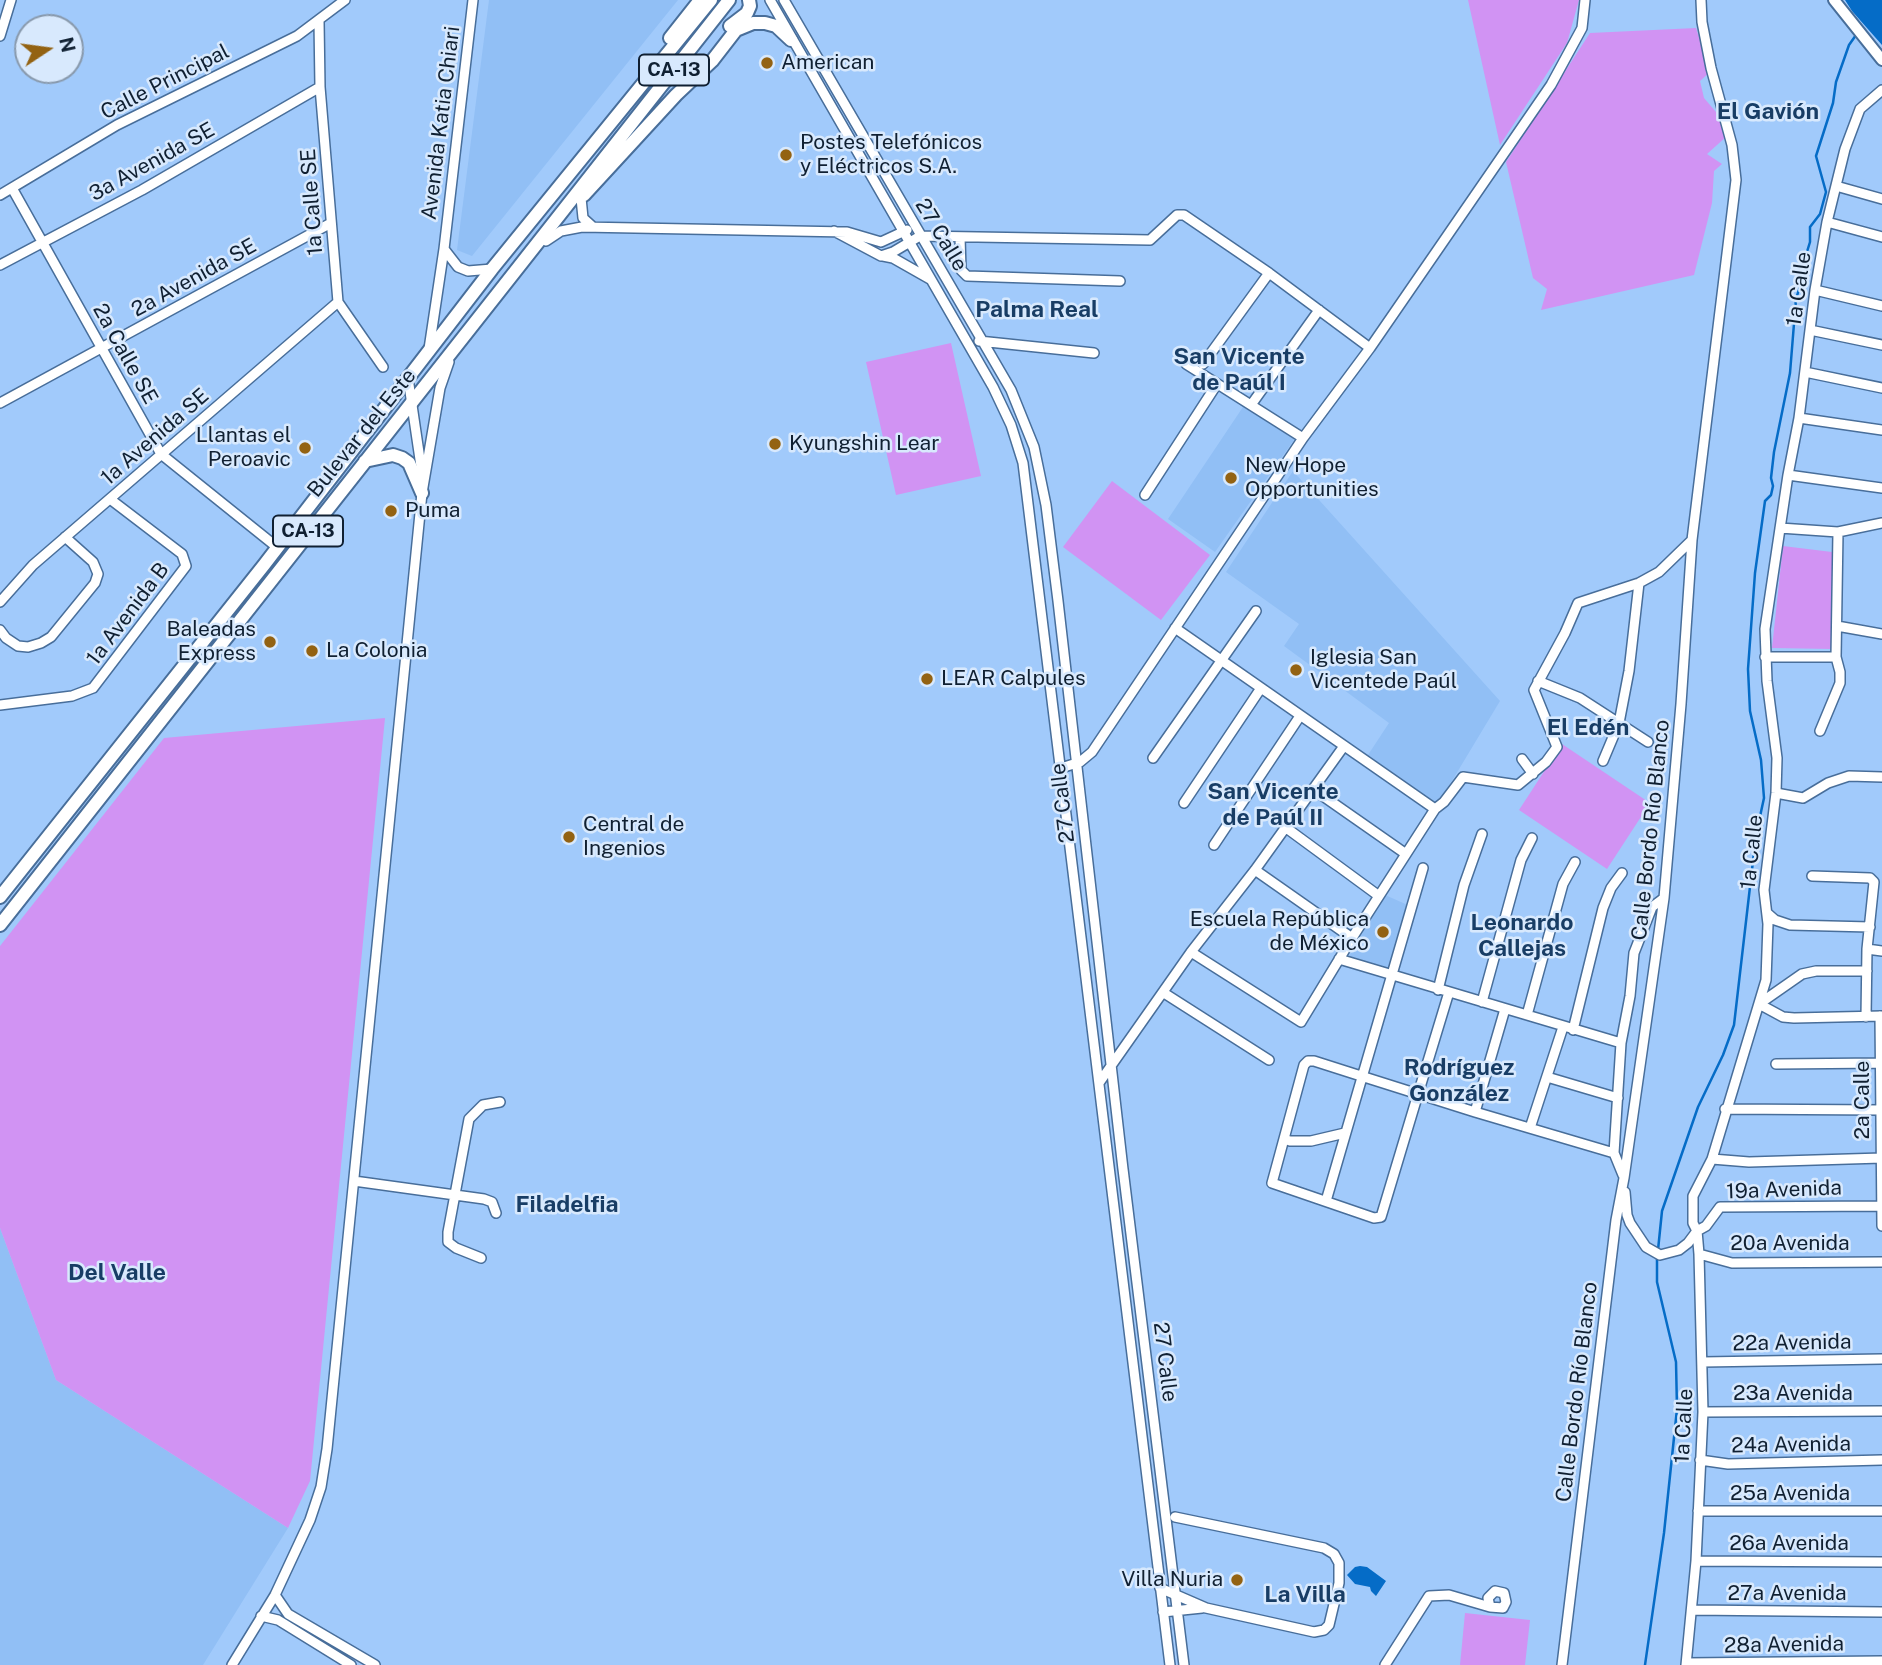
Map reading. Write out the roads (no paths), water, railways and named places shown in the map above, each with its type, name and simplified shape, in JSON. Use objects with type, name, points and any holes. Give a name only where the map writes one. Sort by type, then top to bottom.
[{"type":"highway","points":[[524,230],[586,145],[700,0]]},
{"type":"highway","name":"Bulevar del Este","points":[[0,897],[278,548],[492,269],[711,0]]},
{"type":"highway","name":"Bulevar del Este","points":[[0,925],[729,0]]},
{"type":"highway","points":[[676,95],[727,29],[747,13],[750,6],[748,0]]},
{"type":"highway","points":[[527,255],[546,241],[581,198],[741,27],[753,23],[771,24],[782,30],[791,40]]},
{"type":"highway","points":[[300,541],[297,533],[342,473],[351,453]]},
{"type":"highway","points":[[364,461],[383,456],[402,458],[409,463],[422,487]]},
{"type":"main road","points":[[1833,0],[1882,60]]},
{"type":"street","points":[[0,36],[11,0]]},
{"type":"street","name":"Calle Principal","points":[[0,195],[117,125],[296,36],[345,0]]},
{"type":"street","name":"Avenida Katia Chiari","points":[[428,354],[444,249],[472,0]]},
{"type":"street","name":"27 Calle","points":[[770,0],[993,387],[1013,432],[1024,470],[1170,1665]]},
{"type":"street","name":"27 Calle","points":[[784,0],[1012,390],[1029,433],[1038,467],[1046,505],[1184,1665]]},
{"type":"street","points":[[1061,768],[1076,763],[1092,752],[1303,438],[1370,348],[1551,85],[1582,28],[1585,0]]},
{"type":"street","name":"Calle Bordo Río Blanco","points":[[1562,1665],[1616,1220],[1664,898],[1692,540],[1735,180],[1735,162],[1711,68],[1700,0]]},
{"type":"street","name":"1a Calle SE","points":[[319,21],[320,87],[338,302],[383,367]]},
{"type":"street","name":"3a Avenida SE","points":[[0,265],[142,190],[320,87]]},
{"type":"street","name":"1a Calle","points":[[1686,1664],[1696,1561],[1703,1412],[1699,1254],[1697,1231],[1693,1223],[1693,1196],[1712,1159],[1766,980],[1768,923],[1764,890],[1776,793],[1777,758],[1765,657],[1765,629],[1827,222],[1860,109],[1882,90]]},
{"type":"street","points":[[1836,186],[1882,199]]},
{"type":"street","name":"2a Calle SE","points":[[12,188],[161,454],[278,548]]},
{"type":"street","points":[[581,198],[583,218],[593,227]]},
{"type":"street","points":[[881,256],[920,236],[1150,240],[1177,215],[1184,215],[1269,273],[1370,348]]},
{"type":"street","points":[[1827,222],[1882,237]]},
{"type":"street","name":"2a Avenida SE","points":[[0,403],[331,223]]},
{"type":"street","points":[[546,241],[564,230],[593,227],[856,233],[881,242],[914,226]]},
{"type":"street","points":[[834,232],[881,256],[893,258],[932,281]]},
{"type":"street","points":[[960,237],[961,270],[967,276],[1120,281]]},
{"type":"street","name":"Avenida Katia Chiari","points":[[444,249],[458,267],[468,271],[492,269]]},
{"type":"street","points":[[1203,364],[1269,273]]},
{"type":"street","points":[[1815,290],[1882,306]]},
{"type":"street","name":"1a Avenida SE","points":[[0,602],[33,565],[338,302]]},
{"type":"street","points":[[1251,405],[1319,310]]},
{"type":"street","points":[[1810,330],[1882,345]]},
{"type":"street","points":[[966,340],[1094,353]]},
{"type":"street","points":[[232,1665],[275,1595],[310,1520],[321,1487],[327,1449],[422,487],[439,388],[456,348]]},
{"type":"street","points":[[1186,363],[1303,438]]},
{"type":"street","points":[[1805,372],[1882,388]]},
{"type":"street","points":[[408,378],[422,487]]},
{"type":"street","points":[[1145,495],[1217,384]]},
{"type":"street","points":[[1799,418],[1882,430]]},
{"type":"street","points":[[1013,432],[1029,433]]},
{"type":"street","points":[[1024,470],[1038,467]]},
{"type":"street","points":[[1787,475],[1882,488]]},
{"type":"street","name":"1a Avenida B","points":[[0,705],[72,696],[93,688],[186,566],[182,554],[110,499]]},
{"type":"street","points":[[1780,528],[1838,532],[1882,523]]},
{"type":"street","points":[[1819,731],[1840,683],[1836,657],[1838,532]]},
{"type":"street","points":[[0,630],[18,646],[27,647],[41,643],[51,636],[95,583],[98,574],[93,562],[65,537]]},
{"type":"street","points":[[1191,953],[1301,1022],[1435,809],[1444,802],[1463,777],[1518,785],[1546,762],[1557,745],[1534,694],[1578,603],[1639,583],[1659,572],[1692,540]]},
{"type":"street","points":[[1603,761],[1619,723],[1629,671],[1639,583]]},
{"type":"street","points":[[1153,758],[1256,611]]},
{"type":"street","points":[[1837,626],[1882,634]]},
{"type":"street","points":[[1175,628],[1435,809]]},
{"type":"street","points":[[1765,657],[1836,657]]},
{"type":"street","points":[[1538,681],[1580,698],[1648,742]]},
{"type":"street","points":[[1184,803],[1261,688]]},
{"type":"street","points":[[1214,845],[1300,716]]},
{"type":"street","points":[[1099,1083],[1344,746]]},
{"type":"street","points":[[1522,759],[1533,774]]},
{"type":"street","points":[[1776,793],[1803,798],[1828,783],[1849,776],[1882,777]]},
{"type":"street","points":[[1313,789],[1406,854]]},
{"type":"street","points":[[1285,827],[1379,896]]},
{"type":"street","points":[[1438,990],[1464,885],[1482,834]]},
{"type":"street","points":[[1482,1002],[1521,860],[1532,838]]},
{"type":"street","points":[[1527,1015],[1563,884],[1576,862]]},
{"type":"street","points":[[1326,1201],[1423,867]]},
{"type":"street","points":[[1255,870],[1352,938]]},
{"type":"street","points":[[1530,1128],[1547,1077],[1568,1028],[1603,908],[1611,888],[1622,873]]},
{"type":"street","points":[[1812,876],[1870,878],[1874,882],[1877,898],[1867,949],[1866,1017]]},
{"type":"street","points":[[1624,1178],[1614,1153],[1621,1043],[1630,996],[1634,953],[1652,907],[1664,898]]},
{"type":"street","points":[[1766,912],[1775,920],[1790,925],[1870,927]]},
{"type":"street","points":[[1867,949],[1882,951]]},
{"type":"street","points":[[1339,959],[1621,1043]]},
{"type":"street","points":[[1867,971],[1816,971],[1802,974],[1759,1004],[1783,1017],[1881,1016]]},
{"type":"street","points":[[1448,992],[1418,1094],[1381,1217],[1374,1218],[1272,1183],[1304,1065],[1308,1061],[1361,1076],[1418,1094],[1475,1112],[1614,1153]]},
{"type":"street","points":[[1164,993],[1269,1060]]},
{"type":"street","points":[[1475,1112],[1506,1009]]},
{"type":"street","name":"2a Calle","points":[[1881,1016],[1882,1226]]},
{"type":"street","points":[[1776,1064],[1881,1063]]},
{"type":"street","points":[[1547,1077],[1618,1098]]},
{"type":"street","points":[[481,1258],[448,1242],[448,1232],[469,1119],[483,1105],[500,1102]]},
{"type":"street","points":[[1725,1109],[1881,1110]]},
{"type":"street","points":[[1284,1139],[1290,1142],[1311,1141],[1345,1133]]},
{"type":"street","points":[[1712,1159],[1749,1162],[1882,1158]]},
{"type":"street","name":"19a Avenida","points":[[1624,1178],[1630,1223],[1639,1238],[1660,1255],[1679,1250],[1688,1243],[1697,1231],[1706,1226],[1720,1207],[1882,1206]]},
{"type":"street","points":[[354,1181],[492,1202],[496,1213]]},
{"type":"street","name":"20a Avenida","points":[[1699,1254],[1732,1263],[1882,1262]]},
{"type":"street","name":"22a Avenida","points":[[1703,1362],[1882,1359]]},
{"type":"street","points":[[1134,1374],[1149,1376]]},
{"type":"street","name":"23a Avenida","points":[[1703,1412],[1882,1411]]},
{"type":"street","name":"24a Avenida","points":[[1700,1460],[1728,1464],[1882,1461]]},
{"type":"street","name":"25a Avenida","points":[[1698,1511],[1882,1511]]},
{"type":"street","points":[[1160,1588],[1206,1608],[1301,1630],[1324,1630],[1329,1625],[1339,1583],[1339,1563],[1334,1554],[1325,1548],[1175,1517]]},
{"type":"street","name":"26a Avenida","points":[[1696,1561],[1882,1562]]},
{"type":"street","points":[[275,1595],[288,1614],[375,1665]]},
{"type":"street","points":[[1385,1665],[1429,1595],[1449,1595],[1490,1607]]},
{"type":"street","points":[[1163,1612],[1206,1608]]},
{"type":"street","name":"27a Avenida","points":[[1692,1610],[1882,1612]]},
{"type":"street","points":[[261,1616],[278,1620],[351,1665]]},
{"type":"street","name":"28a Avenida","points":[[1686,1664],[1882,1661]]},
{"type":"water","points":[[1845,0],[1882,0],[1882,45],[1852,11]]},
{"type":"water","points":[[1360,1566],[1367,1567],[1386,1581],[1376,1596],[1370,1587],[1355,1584],[1347,1575]]},
{"type":"waterway","points":[[1658,1250],[1662,1211],[1698,1107],[1734,1025],[1756,835],[1764,798],[1761,760],[1750,711],[1748,669],[1755,573],[1765,501],[1771,495],[1773,486],[1771,478],[1774,452],[1790,373],[1796,299],[1810,242],[1810,227],[1820,214],[1826,192],[1816,156],[1833,103],[1836,82],[1849,45],[1856,35]]},
{"type":"waterway","points":[[1645,1665],[1664,1533],[1677,1409],[1676,1362],[1657,1282],[1657,1256]]},
{"type":"place","name":"American","points":[[767,63]]},
{"type":"place","name":"Postes Telefónicos y Eléctricos S.A.","points":[[786,155]]},
{"type":"place","name":"Kyungshin Lear","points":[[775,444]]},
{"type":"place","name":"Llantas el Peroavic","points":[[305,448]]},
{"type":"place","name":"New Hope Opportunities","points":[[1231,478]]},
{"type":"place","name":"Puma","points":[[391,511]]},
{"type":"place","name":"Baleadas Express","points":[[270,642]]},
{"type":"place","name":"La Colonia","points":[[312,651]]},
{"type":"place","name":"Iglesia San Vicentede Paúl","points":[[1296,670]]},
{"type":"place","name":"LEAR Calpules","points":[[927,679]]},
{"type":"place","name":"Central de Ingenios","points":[[569,837]]},
{"type":"place","name":"Escuela República de México","points":[[1383,932]]},
{"type":"place","name":"Villa Nuria","points":[[1237,1580]]},
{"type":"district","name":"El Gavión","points":[[1768,112]]},
{"type":"district","name":"Palma Real","points":[[1037,310]]},
{"type":"district","name":"San Vicente de Paúl I","points":[[1239,370]]},
{"type":"district","name":"El Edén","points":[[1588,728]]},
{"type":"district","name":"San Vicente de Paúl II","points":[[1273,805]]},
{"type":"district","name":"Leonardo Callejas","points":[[1522,936]]},
{"type":"district","name":"Rodríguez González","points":[[1459,1081]]},
{"type":"district","name":"Filadelfia","points":[[567,1205]]},
{"type":"district","name":"Del Valle","points":[[117,1273]]},
{"type":"district","name":"La Villa","points":[[1305,1595]]}]
